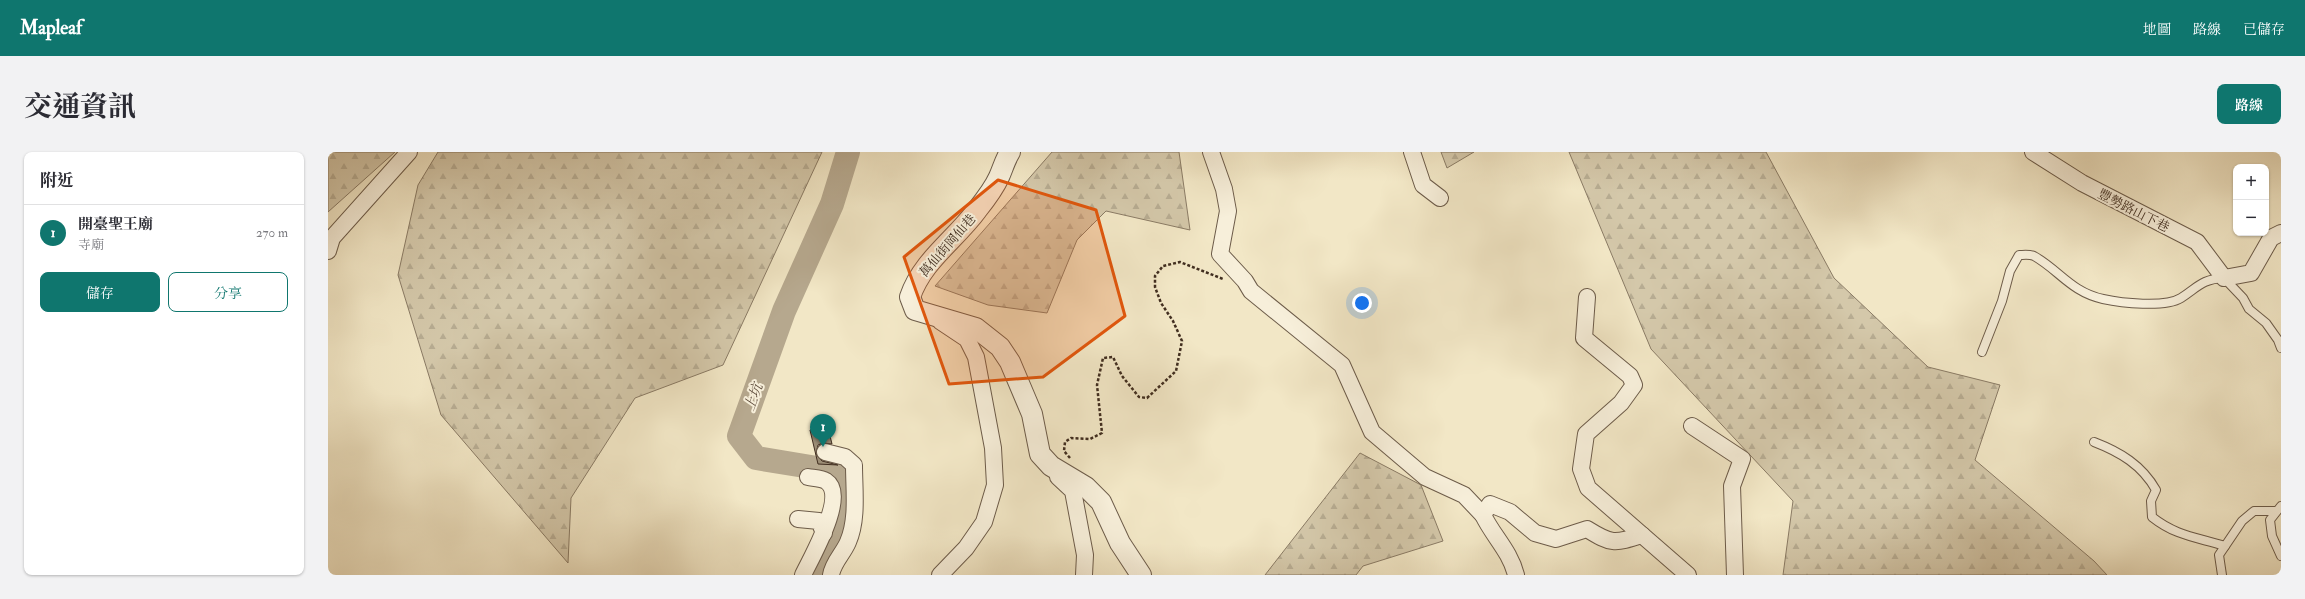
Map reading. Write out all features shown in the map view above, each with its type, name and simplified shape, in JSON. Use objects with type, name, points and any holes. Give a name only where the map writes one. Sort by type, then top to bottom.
[{"type":"street","points":[[328,251],[332,238],[409,152]]},
{"type":"street","name":"萬仙街岡仙巷","points":[[1010,152],[1003,163],[998,177],[977,211],[935,256],[914,283],[910,297],[915,310],[976,328],[1000,347],[1010,362],[1032,414],[1040,454],[1051,466],[1086,487],[1101,502],[1120,543],[1141,575]]},
{"type":"street","points":[[1211,152],[1224,188],[1228,211],[1220,254],[1245,281],[1251,291],[1342,365],[1372,432],[1425,477],[1464,495],[1484,515],[1487,524],[1502,543],[1516,575]]},
{"type":"street","points":[[1412,152],[1423,185],[1440,198]]},
{"type":"street","name":"豐勢路山下巷","points":[[2033,152],[2082,183],[2197,242],[2224,278]]},
{"type":"street","points":[[2224,278],[2251,273],[2271,238],[2281,234]]},
{"type":"street","points":[[1587,297],[1584,338],[1630,376],[1634,386],[1620,403],[1586,434],[1581,469],[1588,488],[1688,575]]},
{"type":"street","points":[[932,316],[967,339],[976,357],[993,448],[995,484],[984,522],[966,548],[940,575]]},
{"type":"street","points":[[1692,426],[1742,459],[1732,486],[1735,575]]},
{"type":"street","points":[[825,452],[845,457],[854,465],[854,518],[848,542],[832,568],[831,575]]},
{"type":"street","points":[[1051,466],[1053,473],[1074,491],[1085,555],[1084,575]]},
{"type":"street","points":[[803,575],[824,532],[832,503],[830,486],[825,481],[808,477]]},
{"type":"street","points":[[1484,515],[1490,504],[1510,512],[1535,533],[1556,539],[1587,529],[1606,541],[1625,540],[1642,535]]},
{"type":"street","points":[[798,519],[819,521],[824,532]]},
{"type":"lane","points":[[1982,352],[2002,301],[2010,271],[2019,255],[2032,255],[2073,287],[2102,299],[2152,305],[2180,299],[2195,286],[2214,278],[2224,278],[2243,298],[2249,309],[2266,323],[2278,340],[2281,348]]},
{"type":"lane","points":[[2094,442],[2119,452],[2148,475],[2156,490],[2151,501],[2152,516],[2165,527],[2181,535],[2225,546]]},
{"type":"lane","points":[[2222,575],[2219,555],[2242,521],[2254,511],[2278,509]]},
{"type":"lane","points":[[2278,509],[2270,520],[2272,536],[2281,556]]},
{"type":"path","points":[[1074,462],[1064,451],[1065,442],[1071,438],[1090,439],[1102,433],[1097,385],[1103,358],[1113,357],[1122,376],[1138,398],[1147,398],[1176,371],[1182,341],[1173,321],[1160,303],[1155,287],[1155,276],[1163,266],[1180,262],[1251,291]]},
{"type":"highlighted area","points":[[998,180],[1096,210],[1125,316],[1043,377],[949,384],[904,257]]},
{"type":"green space","points":[[328,152],[395,152],[328,212]]},
{"type":"green space","points":[[438,152],[822,152],[723,365],[635,398],[571,498],[568,563],[441,415],[398,275],[418,185]]},
{"type":"green space","points":[[1052,152],[1179,152],[1190,230],[1106,211],[1077,240],[1047,313],[988,305],[935,286]]},
{"type":"green space","points":[[1441,152],[1474,152],[1447,168]]},
{"type":"green space","points":[[1569,152],[1766,152],[1834,278],[1928,367],[2000,385],[1975,460],[2094,561],[2107,575],[1783,575],[1793,501],[1651,349]]},
{"type":"green space","points":[[1360,453],[1421,485],[1443,541],[1363,566],[1356,575],[1265,575]]},
{"type":"building","points":[[827,424],[832,444],[823,443],[818,445],[816,454],[822,461],[838,465],[818,464],[810,430]]},
{"type":"waterway","name":"上坑","points":[[818,575],[841,529],[846,499],[840,474],[817,468],[756,458],[739,436],[784,311],[832,204],[848,152]]},
{"type":"place","name":"開臺聖王廟","points":[[823,447]]}]
